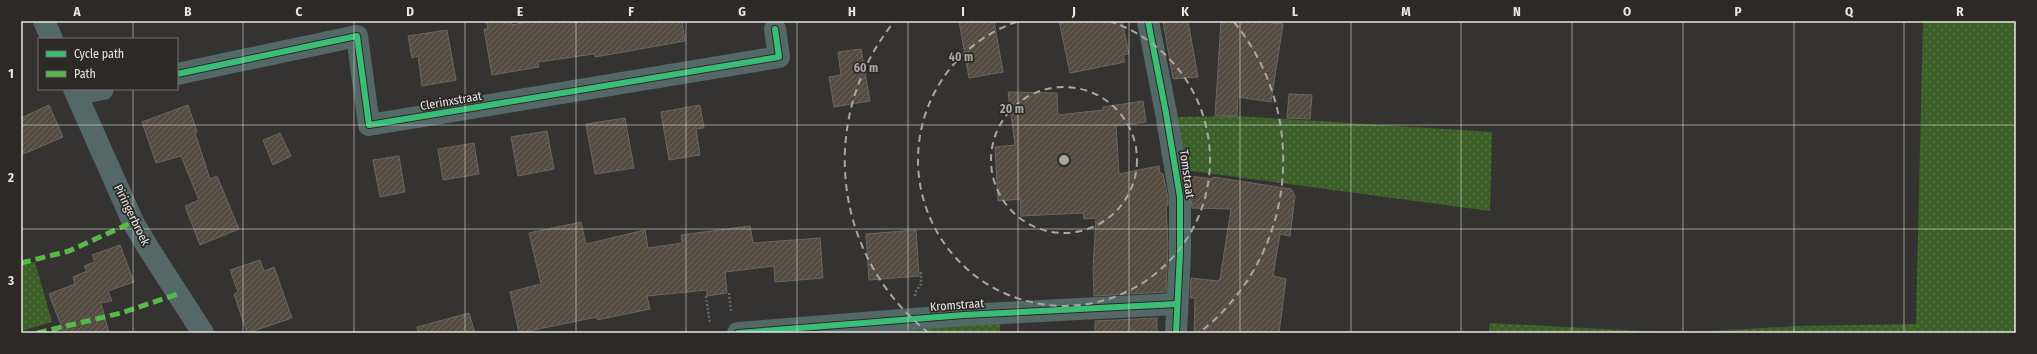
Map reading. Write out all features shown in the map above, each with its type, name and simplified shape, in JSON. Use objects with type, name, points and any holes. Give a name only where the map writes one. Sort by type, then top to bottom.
[{"type":"street","points":[[44,21],[52,38]]},
{"type":"street","name":"Tomstraat","points":[[1148,21],[1166,113],[1180,197],[1180,253],[1176,333]]},
{"type":"street","name":"Clerinxstraat","points":[[178,74],[357,36],[369,126],[779,57],[775,29]]},
{"type":"street","points":[[76,92],[94,90]]},
{"type":"street","name":"Piringerbroek","points":[[76,92],[133,222],[203,333]]},
{"type":"street","name":"Kromstraat","points":[[735,324],[986,314],[1177,304]]},
{"type":"path","points":[[916,299],[915,293],[921,284],[921,273],[919,274]]},
{"type":"path","points":[[729,293],[735,324]]},
{"type":"path","points":[[706,296],[710,324]]},
{"type":"green space","points":[[1923,21],[2016,21],[2016,333],[1679,333],[1798,326],[1916,324]]},
{"type":"green space","points":[[1237,116],[1492,132],[1490,211],[1184,170],[1175,117]]},
{"type":"green space","points":[[35,262],[52,322],[21,331],[21,265]]},
{"type":"green space","points":[[1000,321],[1000,333],[856,333]]},
{"type":"green space","points":[[1490,323],[1679,333],[1489,333]]},
{"type":"building","points":[[486,21],[512,21],[512,25],[531,21],[682,21],[685,41],[595,57],[594,54],[538,62],[539,67],[492,75],[484,29],[488,29]]},
{"type":"building","points":[[959,21],[994,21],[1003,72],[969,78]]},
{"type":"building","points":[[1059,21],[1122,21],[1129,54],[1123,55],[1125,62],[1070,73]]},
{"type":"building","points":[[1163,21],[1188,21],[1198,77],[1173,79]]},
{"type":"building","points":[[1221,21],[1257,21],[1283,24],[1271,102],[1238,97],[1237,116],[1215,116]]},
{"type":"building","points":[[447,30],[456,80],[422,86],[418,56],[412,58],[408,36]]},
{"type":"building","points":[[861,49],[870,101],[834,107],[829,77],[841,75],[838,52]]},
{"type":"building","points":[[1008,92],[1057,93],[1058,115],[1103,110],[1103,107],[1143,101],[1146,122],[1116,126],[1119,174],[1159,166],[1160,173],[1163,174],[1168,198],[1168,206],[1166,206],[1168,245],[1166,292],[1094,296],[1093,269],[1096,218],[1084,219],[1083,213],[1021,216],[1020,199],[998,201],[995,147],[1015,145]]},
{"type":"building","points":[[1289,94],[1312,95],[1310,119],[1287,118]]},
{"type":"building","points":[[49,105],[63,137],[21,155],[21,118]]},
{"type":"building","points":[[188,105],[197,132],[195,133],[210,179],[217,176],[239,229],[200,245],[185,206],[199,200],[181,156],[156,163],[142,122]]},
{"type":"building","points":[[700,105],[704,128],[696,129],[700,155],[669,160],[661,112]]},
{"type":"building","points":[[625,118],[634,168],[595,174],[586,124]]},
{"type":"building","points":[[547,131],[554,169],[518,176],[511,137]]},
{"type":"building","points":[[280,133],[291,156],[273,165],[263,140]]},
{"type":"building","points":[[474,143],[479,174],[443,180],[438,149]]},
{"type":"building","points":[[399,156],[405,192],[380,197],[373,160]]},
{"type":"building","points":[[1189,176],[1213,179],[1213,177],[1291,189],[1295,196],[1290,236],[1280,234],[1273,276],[1286,279],[1279,333],[1194,333],[1195,298],[1190,298],[1191,278],[1218,281],[1220,279],[1231,209],[1192,208]]},
{"type":"building","points":[[581,222],[586,244],[645,230],[648,248],[682,243],[681,235],[750,226],[753,243],[820,238],[823,278],[775,282],[774,266],[725,272],[727,293],[707,296],[707,290],[647,296],[650,309],[597,320],[597,317],[519,333],[510,292],[541,284],[529,233]]},
{"type":"building","points":[[916,230],[919,276],[869,280],[866,234]]},
{"type":"building","points":[[120,245],[134,282],[108,291],[112,301],[101,303],[109,333],[64,333],[49,294],[75,284],[73,277],[87,271],[84,266],[95,262],[92,255]]},
{"type":"building","points":[[260,260],[264,271],[274,267],[292,318],[247,333],[234,294],[238,292],[230,270]]},
{"type":"building","points":[[469,313],[475,333],[418,333],[417,327]]},
{"type":"building","points":[[1157,318],[1157,333],[1095,333],[1095,321]]},
{"type":"marked path","points":[[21,263],[69,251],[133,222]]},
{"type":"marked path","points":[[37,333],[121,313],[178,294]]},
{"type":"cycle path","points":[[1148,21],[1166,113],[1180,197],[1180,253],[1176,333]]},
{"type":"cycle path","points":[[178,74],[357,36],[369,125],[779,57],[775,29]]},
{"type":"cycle path","points":[[738,333],[964,315],[1177,304]]}]
